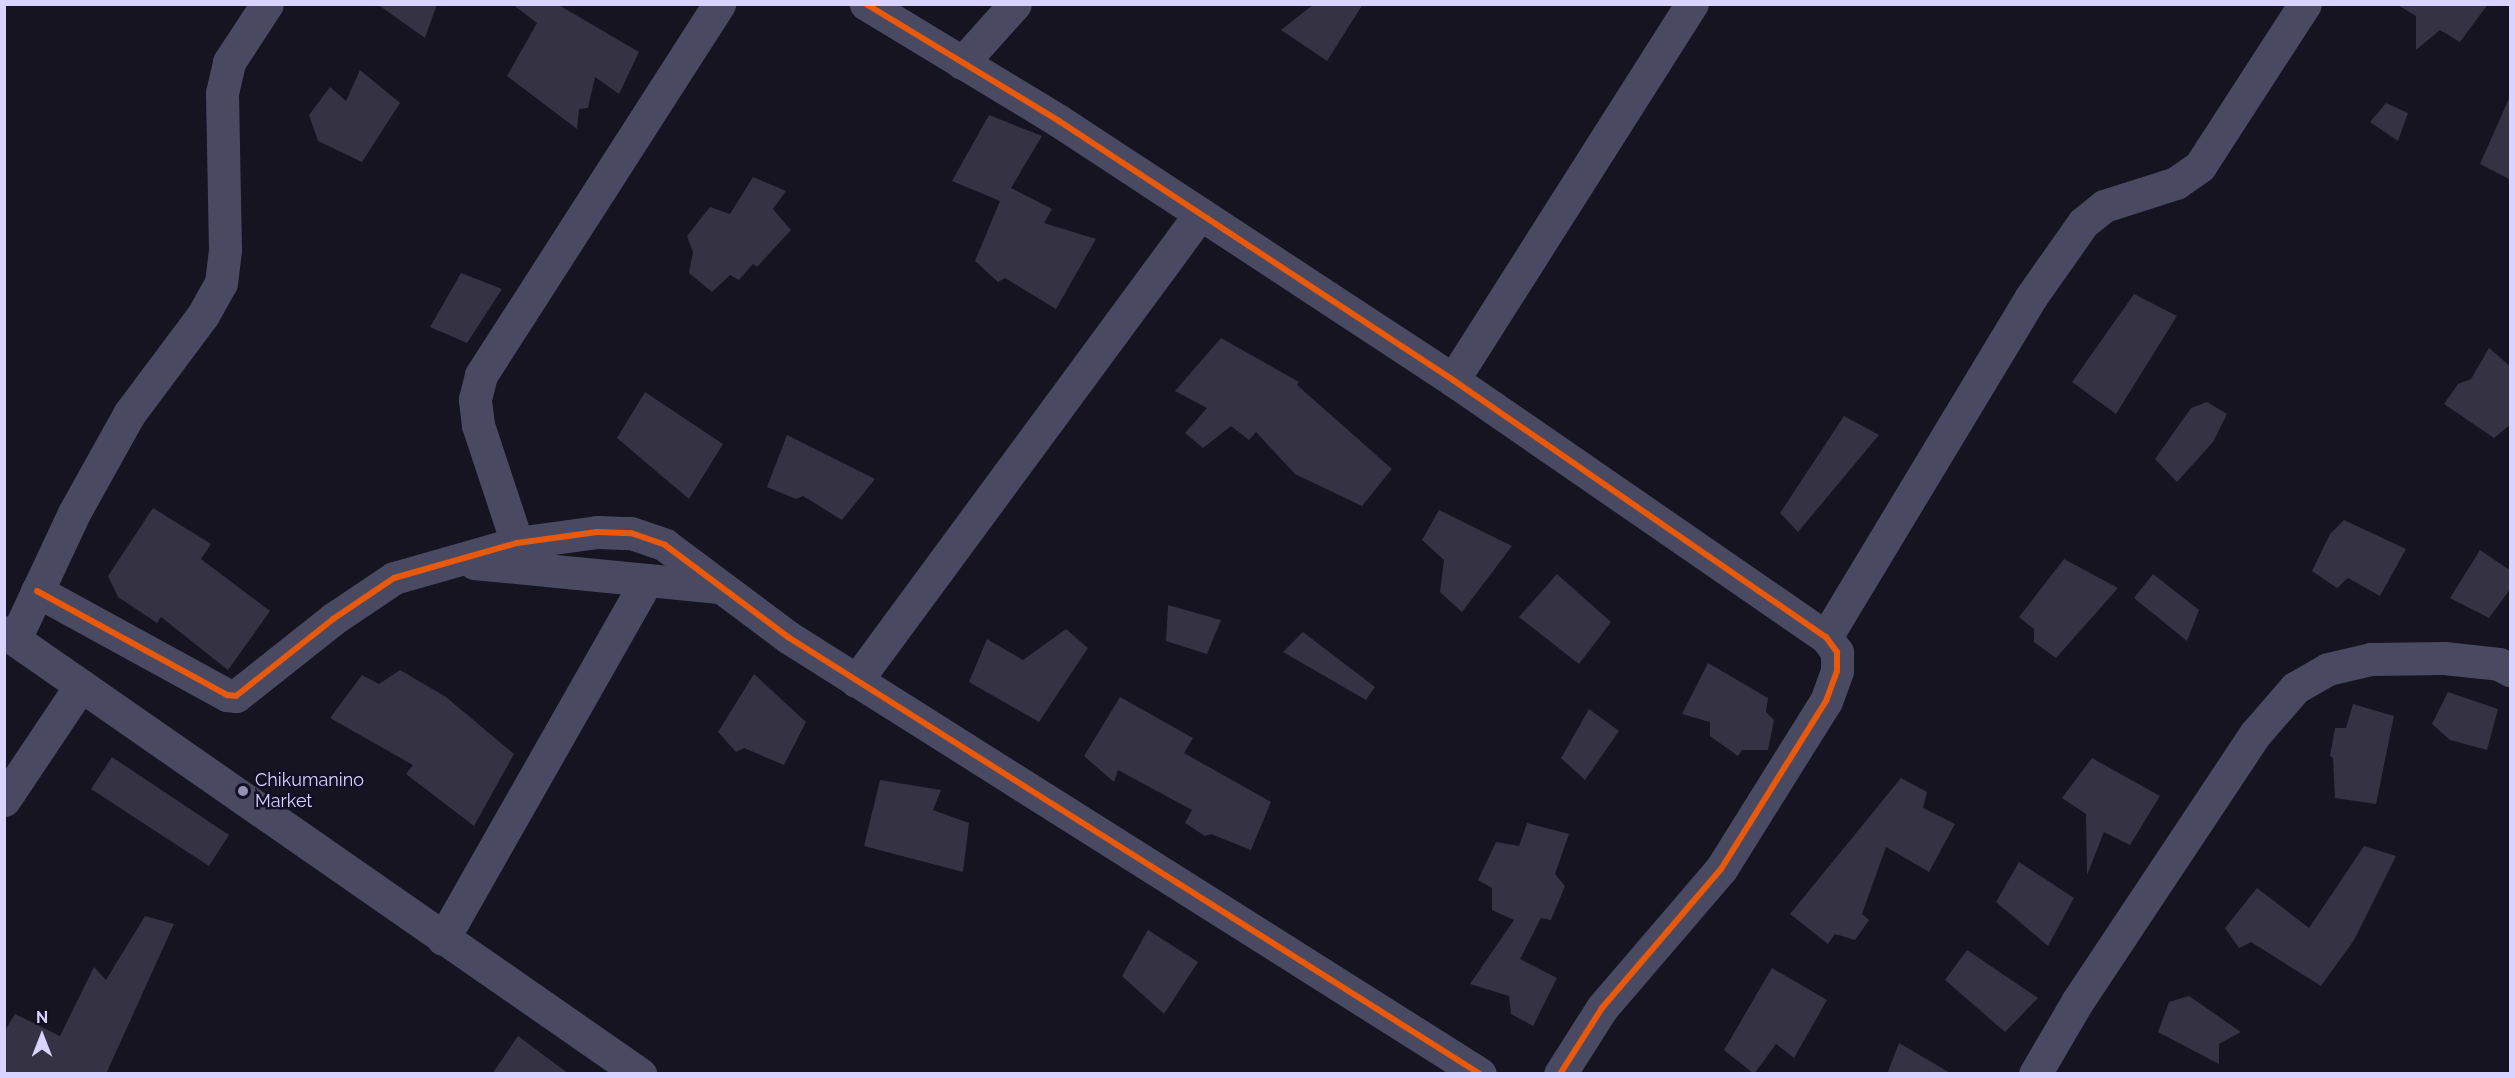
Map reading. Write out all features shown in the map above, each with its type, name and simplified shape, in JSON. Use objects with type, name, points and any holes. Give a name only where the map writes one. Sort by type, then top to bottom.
[{"type":"street","points":[[267,4],[230,62],[222,93],[225,250],[221,283],[203,315],[129,414],[37,591],[10,636],[640,1074]]},
{"type":"street","points":[[517,543],[478,425],[475,399],[481,375],[718,4]]},
{"type":"street","points":[[866,4],[1200,214],[1453,380],[1826,638],[1837,652],[1837,671],[1826,701],[1721,868],[1602,1008],[1560,1074]]},
{"type":"street","points":[[962,63],[1015,4]]},
{"type":"street","points":[[1453,380],[1692,4]]},
{"type":"street","points":[[1826,638],[2031,297],[2083,223],[2104,206],[2176,183],[2200,166],[2305,4]]},
{"type":"street","points":[[856,681],[1200,214]]},
{"type":"street","points":[[37,591],[217,690],[236,696],[333,619],[394,578],[448,560],[517,543],[597,532],[631,533],[664,545],[719,587],[856,681],[1480,1074]]},
{"type":"street","points":[[448,560],[719,587]]},
{"type":"street","points":[[443,939],[647,580]]},
{"type":"street","points":[[2035,1074],[2077,1002],[2256,733],[2295,688],[2328,669],[2371,659],[2444,658],[2499,664],[2511,670]]},
{"type":"street","points":[[4,800],[81,685]]},
{"type":"building","points":[[377,4],[437,4],[425,38]]},
{"type":"building","points":[[512,4],[557,4],[639,52],[619,94],[595,77],[588,108],[579,109],[577,129],[507,76],[537,23]]},
{"type":"building","points":[[1314,4],[1363,4],[1327,61],[1281,30]]},
{"type":"building","points":[[2396,4],[2488,4],[2460,42],[2440,30],[2416,50],[2416,16]]},
{"type":"building","points":[[360,70],[400,103],[362,162],[318,141],[309,115],[330,87],[346,101]]},
{"type":"building","points":[[2511,94],[2511,180],[2480,164]]},
{"type":"building","points":[[2386,103],[2408,113],[2398,141],[2370,122]]},
{"type":"building","points":[[989,115],[1042,136],[1011,188],[1052,209],[1044,223],[1096,239],[1056,309],[1005,278],[998,282],[975,261],[1000,201],[952,181]]},
{"type":"building","points":[[753,177],[786,191],[773,209],[791,230],[757,267],[753,264],[739,280],[730,275],[712,292],[689,273],[693,252],[687,236],[710,207],[730,214]]},
{"type":"building","points":[[461,273],[502,289],[467,343],[430,327]]},
{"type":"building","points":[[2134,294],[2177,316],[2116,414],[2072,382]]},
{"type":"building","points":[[1221,338],[1299,382],[1297,385],[1392,469],[1362,506],[1295,474],[1256,432],[1249,440],[1231,426],[1203,448],[1185,433],[1207,408],[1175,391]]},
{"type":"building","points":[[2489,348],[2511,367],[2511,424],[2494,438],[2444,404],[2458,384],[2471,379]]},
{"type":"building","points":[[645,392],[723,444],[689,499],[617,438]]},
{"type":"building","points":[[2207,402],[2227,414],[2213,442],[2177,482],[2155,459],[2191,408]]},
{"type":"building","points":[[1844,416],[1879,435],[1798,532],[1780,513]]},
{"type":"building","points":[[787,435],[875,479],[842,520],[803,496],[796,499],[767,487]]},
{"type":"building","points":[[153,508],[211,544],[201,559],[270,611],[228,670],[161,617],[157,623],[118,597],[108,576]]},
{"type":"building","points":[[1439,510],[1512,546],[1462,612],[1440,592],[1444,560],[1422,540]]},
{"type":"building","points":[[2344,520],[2406,549],[2380,596],[2348,578],[2337,588],[2312,571],[2330,534]]},
{"type":"building","points":[[2480,550],[2511,571],[2511,588],[2489,618],[2450,598]]},
{"type":"building","points":[[2064,559],[2118,588],[2056,658],[2034,642],[2034,629],[2019,617]]},
{"type":"building","points":[[1557,574],[1611,622],[1579,664],[1519,617]]},
{"type":"building","points":[[2153,574],[2199,610],[2187,641],[2134,598]]},
{"type":"building","points":[[1168,605],[1221,620],[1207,654],[1166,641]]},
{"type":"building","points":[[1066,629],[1088,648],[1039,722],[969,682],[987,639],[1023,660]]},
{"type":"building","points":[[1303,632],[1375,687],[1366,700],[1283,652]]},
{"type":"building","points":[[1708,663],[1768,698],[1766,712],[1774,720],[1768,750],[1742,750],[1738,756],[1710,736],[1710,722],[1682,714]]},
{"type":"building","points":[[400,670],[446,697],[514,754],[474,826],[406,774],[413,765],[330,718],[362,675],[379,684]]},
{"type":"building","points":[[754,674],[806,722],[784,765],[744,748],[736,752],[718,732]]},
{"type":"building","points":[[2448,692],[2498,709],[2487,750],[2450,740],[2432,724]]},
{"type":"building","points":[[1120,697],[1193,738],[1184,753],[1271,802],[1251,850],[1211,834],[1205,836],[1185,823],[1192,810],[1118,770],[1114,782],[1084,756]]},
{"type":"building","points":[[2353,704],[2394,716],[2376,804],[2335,798],[2333,758],[2330,756],[2335,728],[2346,728]]},
{"type":"building","points":[[1589,709],[1619,731],[1585,780],[1561,758]]},
{"type":"building","points":[[112,757],[229,835],[209,866],[91,789]]},
{"type":"building","points":[[2092,758],[2160,796],[2130,845],[2104,832],[2087,875],[2086,814],[2062,798]]},
{"type":"building","points":[[1901,778],[1927,792],[1923,808],[1955,824],[1929,872],[1886,847],[1862,914],[1869,920],[1855,940],[1835,934],[1828,944],[1790,914]]},
{"type":"building","points":[[880,780],[941,790],[933,810],[969,823],[963,872],[864,846]]},
{"type":"building","points":[[1527,823],[1569,834],[1555,874],[1565,886],[1551,920],[1541,918],[1520,959],[1557,978],[1533,1026],[1511,1014],[1509,996],[1470,984],[1514,920],[1492,910],[1492,888],[1478,880],[1496,842],[1519,846]]},
{"type":"building","points":[[2364,846],[2396,856],[2354,940],[2321,986],[2251,942],[2239,948],[2225,928],[2257,888],[2309,928]]},
{"type":"building","points":[[2019,862],[2074,898],[2048,946],[1996,902]]},
{"type":"building","points":[[145,916],[174,924],[106,1074],[4,1074],[4,1032],[15,1014],[60,1036],[94,967],[106,980]]},
{"type":"building","points":[[1148,930],[1198,962],[1164,1014],[1122,976]]},
{"type":"building","points":[[1967,950],[2038,998],[2005,1032],[1945,980]]},
{"type":"building","points":[[1772,968],[1827,1000],[1794,1058],[1776,1044],[1754,1074],[1724,1050]]},
{"type":"building","points":[[2189,996],[2241,1032],[2219,1044],[2219,1064],[2158,1032],[2169,1002]]},
{"type":"building","points":[[518,1036],[569,1074],[492,1074]]},
{"type":"building","points":[[1899,1043],[1952,1074],[1887,1074]]},
{"type":"cycle path","points":[[866,4],[1059,121],[1453,380],[1826,637],[1837,652],[1837,671],[1826,701],[1721,869],[1602,1008],[1560,1074]]},
{"type":"cycle path","points":[[37,591],[227,695],[236,696],[333,619],[394,578],[517,543],[597,532],[631,533],[665,545],[788,637],[1480,1074]]},
{"type":"place","name":"Chikumanino Market","points":[[243,791]]}]
